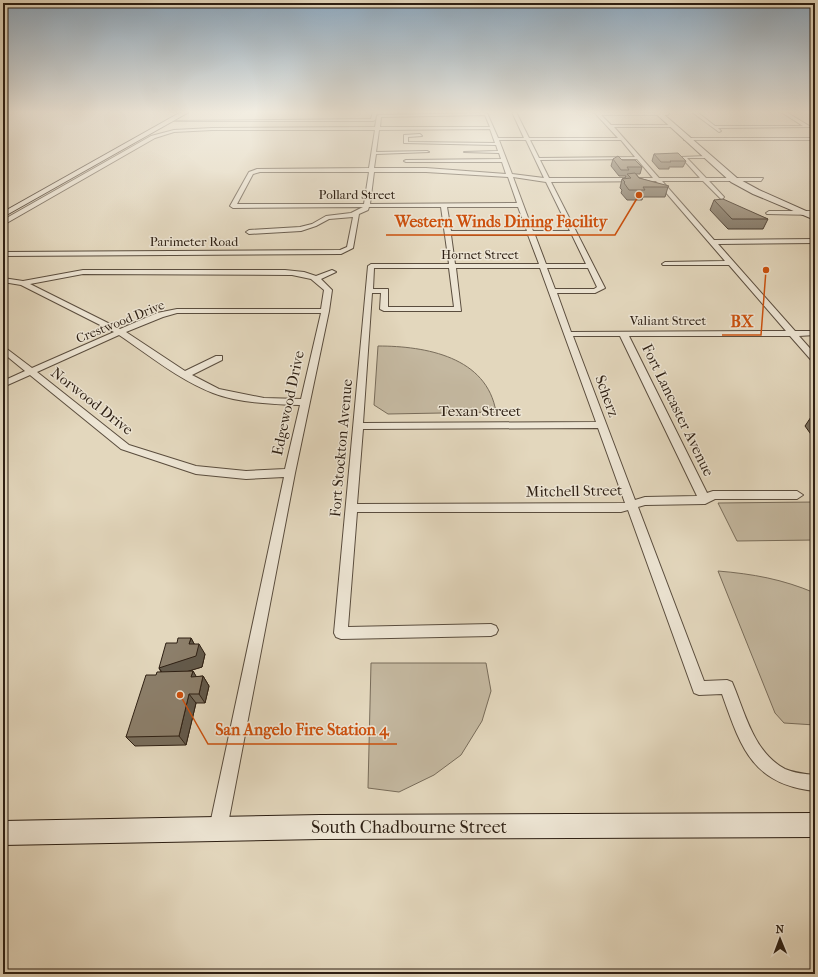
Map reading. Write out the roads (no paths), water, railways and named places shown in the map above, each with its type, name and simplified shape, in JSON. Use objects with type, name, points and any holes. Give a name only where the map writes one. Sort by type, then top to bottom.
[{"type":"street","points":[[3,215],[106,158]]},
{"type":"street","points":[[3,223],[118,158]]},
{"type":"street","points":[[249,232],[310,229],[328,217],[356,214],[364,210],[368,205],[373,158]]},
{"type":"street","points":[[553,291],[600,290],[590,266],[537,158],[639,158],[815,359]]},
{"type":"street","points":[[683,158],[722,198]]},
{"type":"street","points":[[708,158],[734,180],[761,194],[805,213]]},
{"type":"street","points":[[720,158],[746,180],[765,191],[815,215]]},
{"type":"street","points":[[406,161],[504,160]]},
{"type":"street","name":"Scherz","points":[[504,160],[632,504],[698,688],[727,687],[750,745],[766,767],[786,779],[797,782],[815,783]]},
{"type":"street","points":[[372,170],[437,170],[548,180],[761,179]]},
{"type":"street","name":"Pollard Street","points":[[372,170],[254,171],[233,206],[521,205]]},
{"type":"street","points":[[369,291],[385,291],[384,309],[458,309],[444,205]]},
{"type":"street","points":[[769,213],[805,213],[815,215]]},
{"type":"street","name":"Parimeter Road","points":[[3,254],[341,252],[350,248],[356,214]]},
{"type":"street","points":[[448,233],[574,233]]},
{"type":"street","points":[[712,242],[815,241]]},
{"type":"street","points":[[665,264],[731,263]]},
{"type":"street","name":"Hornet Street","points":[[371,266],[590,266]]},
{"type":"street","name":"Fort Stockton Avenue","points":[[371,266],[350,508],[341,633],[491,630]]},
{"type":"street","points":[[23,283],[83,272],[285,272],[299,273],[318,278],[332,272]]},
{"type":"street","name":"Edgewood Drive","points":[[218,829],[290,473],[325,311],[328,290],[318,278]]},
{"type":"street","points":[[3,280],[23,283],[120,332],[185,376],[216,391],[264,401],[306,402]]},
{"type":"street","name":"Crestwood Drive","points":[[3,384],[160,315],[177,311],[325,311]]},
{"type":"street","name":"Valiant Street","points":[[569,334],[815,333]]},
{"type":"street","name":"Fort Lancaster Avenue","points":[[623,334],[705,500]]},
{"type":"street","name":"Norwood Drive","points":[[3,349],[96,426],[125,447],[196,470],[246,475],[290,473]]},
{"type":"street","points":[[185,376],[219,358]]},
{"type":"street","name":"Texan Street","points":[[358,426],[602,425]]},
{"type":"street","name":"Mitchell Street","points":[[350,508],[621,508],[646,500],[705,500],[713,495],[797,495]]},
{"type":"street","name":"South Chadbourne Street","points":[[3,833],[218,829],[815,824]]},
{"type":"place","name":"Western Winds Dining Facility","points":[[639,195]]},
{"type":"place","name":"BX","points":[[766,270]]},
{"type":"place","name":"San Angelo Fire Station 4","points":[[180,695]]}]
